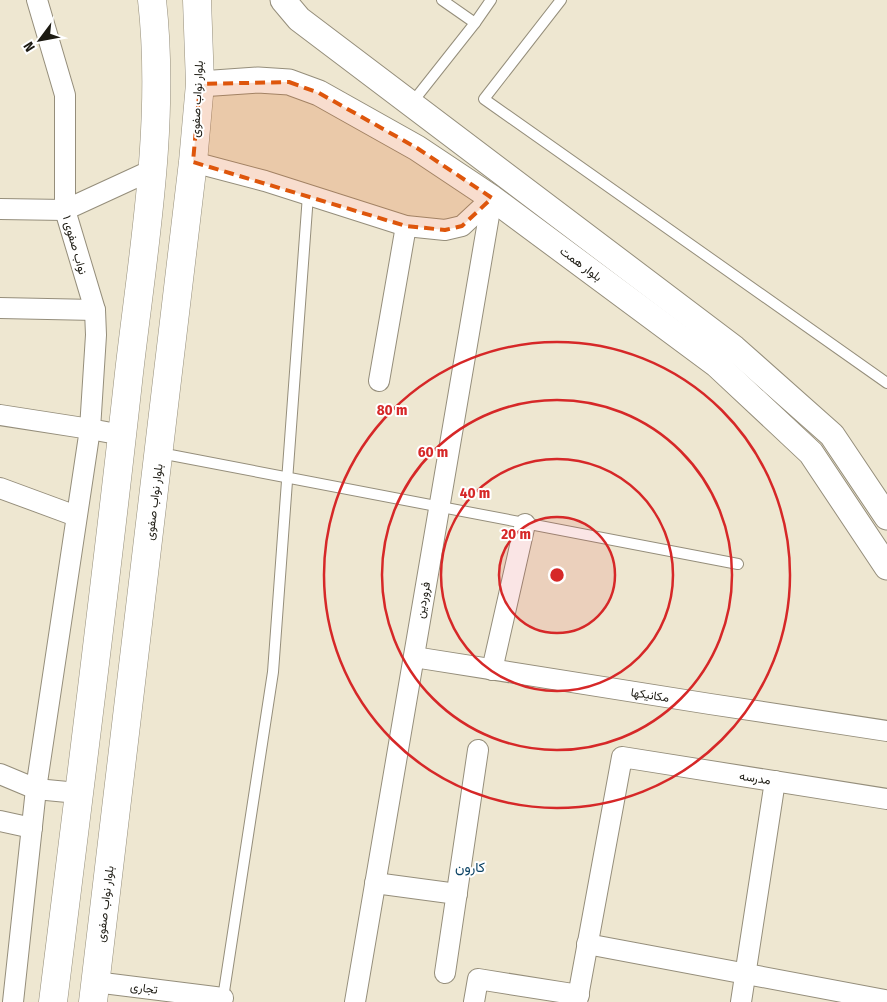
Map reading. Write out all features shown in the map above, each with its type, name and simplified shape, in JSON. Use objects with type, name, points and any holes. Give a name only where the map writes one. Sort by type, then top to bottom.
[{"type":"main road","points":[[53,1002],[122,435],[152,170],[156,83],[152,0]]},
{"type":"main road","name":"بلوار نواب صفوی","points":[[94,992],[160,453],[193,162],[200,84],[197,0]]},
{"type":"street","name":"نواب صفوی ۱","points":[[13,1002],[36,789],[90,429],[96,335],[94,310],[65,210],[65,95],[36,0]]},
{"type":"street","name":"بلوار همت","points":[[283,0],[299,19],[411,104],[704,340],[717,364],[810,452],[887,567]]},
{"type":"street","name":"بلوار همت","points":[[200,84],[258,80],[289,82],[319,93],[417,148],[704,340],[734,348],[832,435],[887,517]]},
{"type":"street","points":[[193,162],[265,181],[406,226],[445,230],[462,226],[492,198]]},
{"type":"street","points":[[0,209],[65,210],[152,170]]},
{"type":"street","name":"فروردین","points":[[355,1002],[492,198]]},
{"type":"street","points":[[379,381],[406,226]]},
{"type":"street","points":[[0,308],[94,310]]},
{"type":"street","points":[[0,415],[122,435]]},
{"type":"street","points":[[0,488],[76,516]]},
{"type":"street","points":[[492,670],[525,524]]},
{"type":"street","name":"مکانیکها","points":[[414,657],[887,731]]},
{"type":"street","points":[[445,973],[478,750]]},
{"type":"street","name":"مدرسه","points":[[587,944],[622,757],[887,799]]},
{"type":"street","points":[[0,774],[36,789],[78,793]]},
{"type":"street","points":[[740,1002],[775,781]]},
{"type":"street","points":[[0,821],[32,828]]},
{"type":"street","points":[[375,883],[456,894]]},
{"type":"street","points":[[474,1002],[478,979],[578,998],[587,944],[886,997]]},
{"type":"street","name":"تجاری","points":[[94,992],[223,998]]},
{"type":"lane","points":[[442,0],[475,23]]},
{"type":"lane","points":[[411,104],[491,0]]},
{"type":"lane","points":[[561,0],[484,99],[887,383]]},
{"type":"lane","points":[[223,998],[273,672],[308,195]]},
{"type":"lane","points":[[160,453],[738,564]]},
{"type":"highlighted area","points":[[289,82],[319,93],[417,148],[492,198],[462,226],[445,230],[406,226],[193,162],[200,84]]},
{"type":"district","name":"کارون","points":[[470,867]]}]
